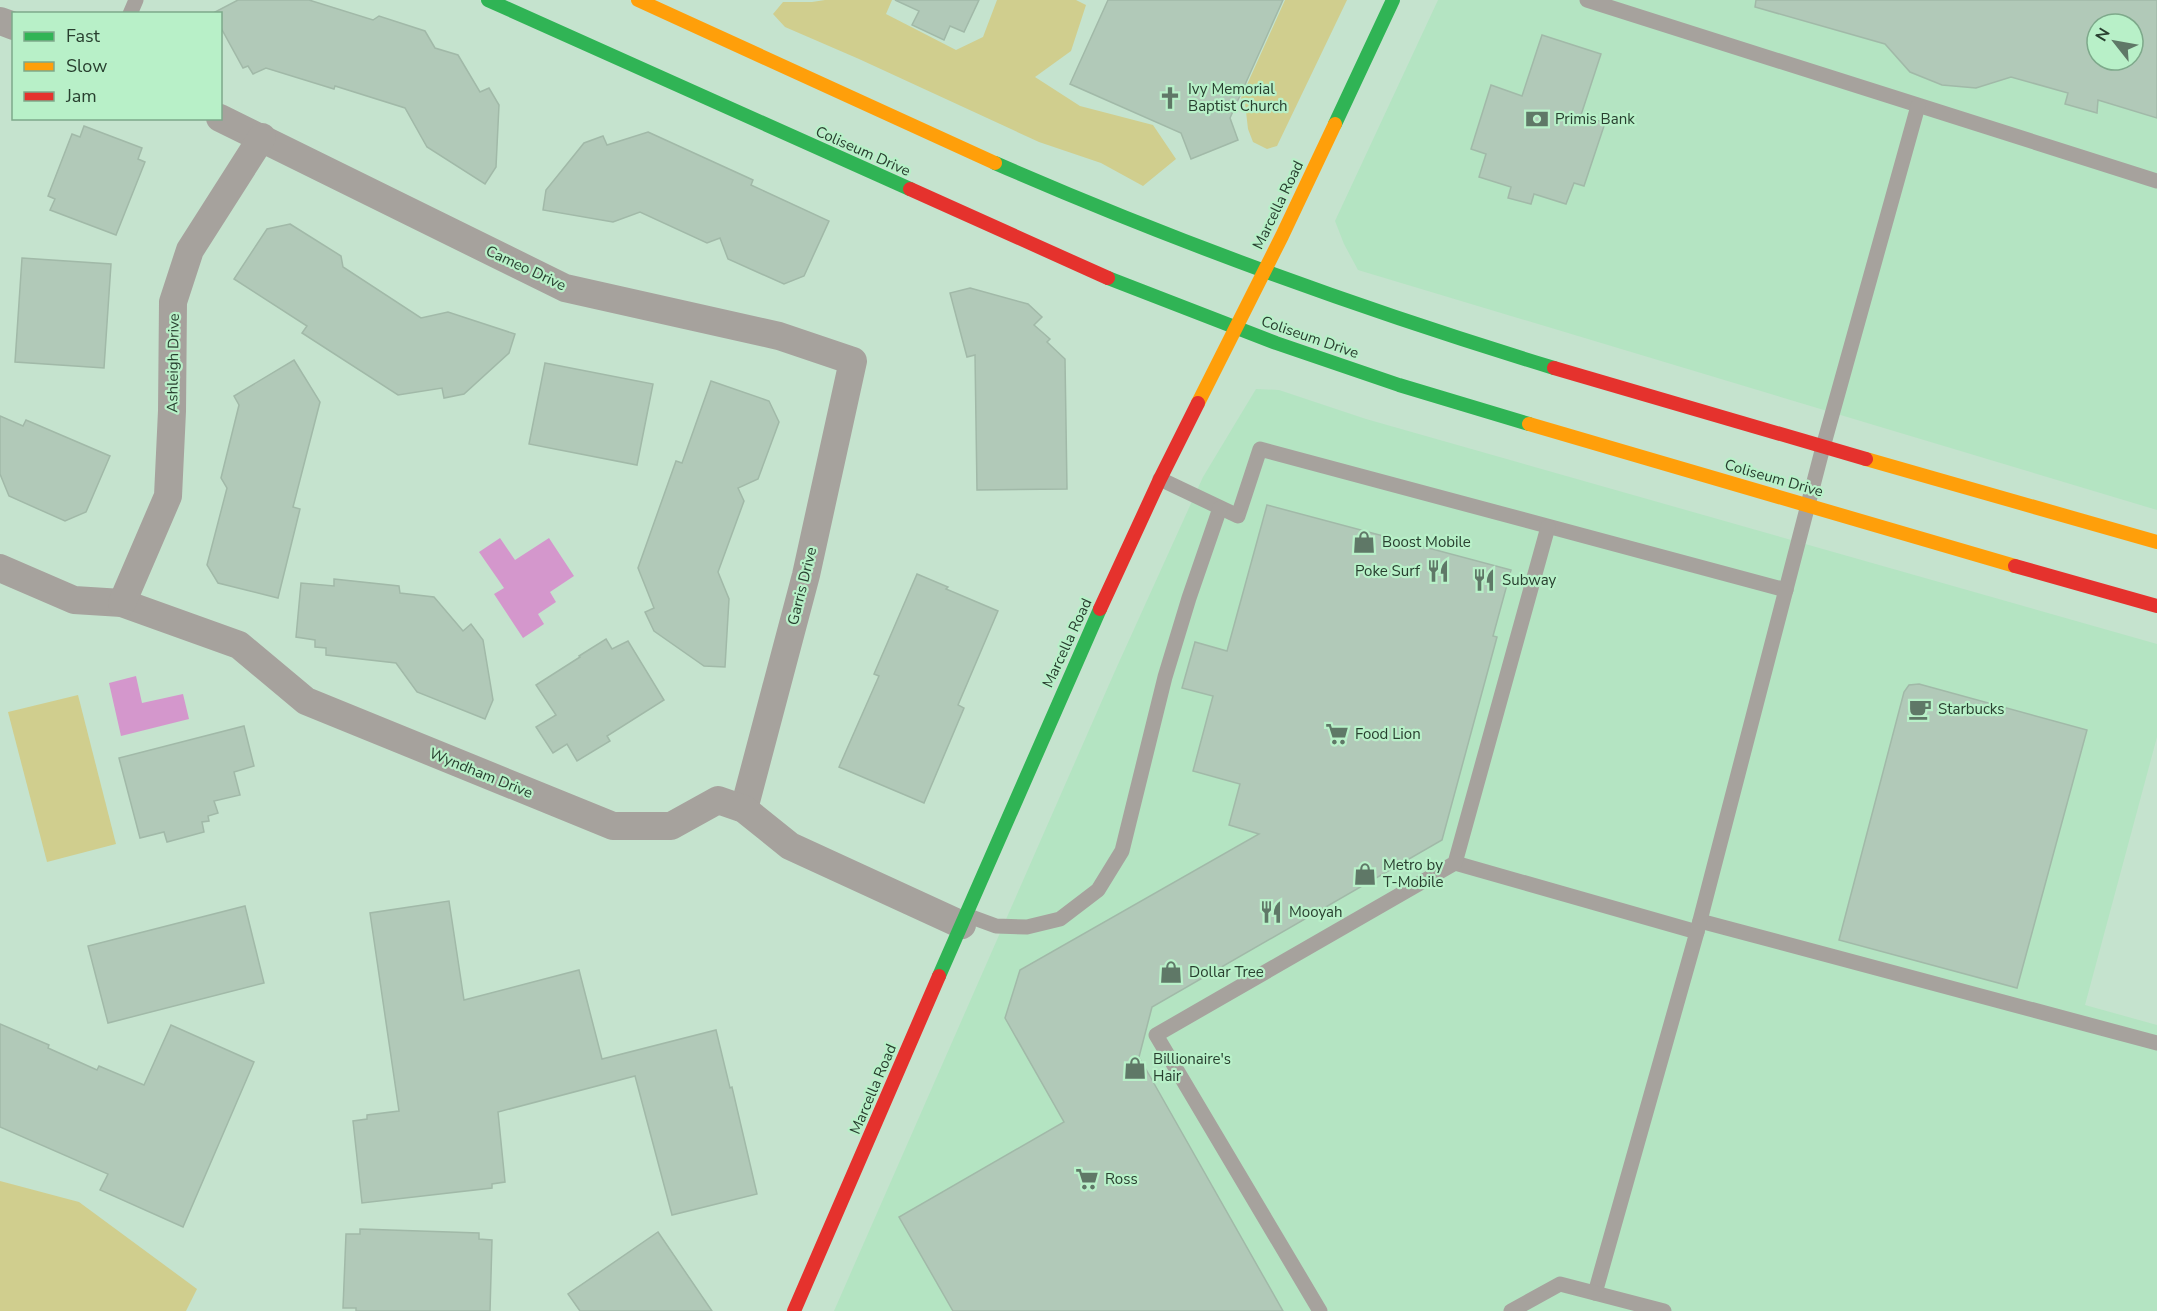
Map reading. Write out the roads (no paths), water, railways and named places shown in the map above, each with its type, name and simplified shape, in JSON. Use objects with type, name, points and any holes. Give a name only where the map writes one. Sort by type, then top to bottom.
[{"type":"street","name":"Coliseum Drive","points":[[488,0],[1076,264],[1321,360],[1809,506],[2157,606]]},
{"type":"street","points":[[638,0],[928,133],[1071,195],[1264,272],[1563,372],[2157,542]]},
{"type":"street","name":"Marcella Road","points":[[794,1311],[1063,691],[1160,479],[1264,272],[1393,0]]},
{"type":"street","name":"Cameo Drive","points":[[222,119],[565,288],[779,336],[853,362]]},
{"type":"street","name":"Ashleigh Drive","points":[[122,603],[168,496],[172,411],[173,302],[190,250],[262,137]]},
{"type":"street","name":"Garris Drive","points":[[744,809],[806,575],[853,362]]},
{"type":"street","name":"Wyndham Drive","points":[[0,568],[74,600],[122,603],[239,645],[306,701],[613,826],[671,826],[718,800],[744,809],[790,846],[964,920]]},
{"type":"lane","points":[[1587,0],[2157,181]]},
{"type":"lane","points":[[1595,1293],[1698,926],[1823,447],[1918,106]]},
{"type":"lane","points":[[1160,479],[1238,516],[1260,449],[1786,590]]},
{"type":"lane","points":[[964,920],[996,926],[1027,927],[1060,919],[1098,890],[1122,851],[1165,677],[1220,508]]},
{"type":"lane","points":[[1455,863],[1548,526]]},
{"type":"lane","points":[[1320,1311],[1156,1035],[1455,863],[2157,1043]]},
{"type":"lane","points":[[1511,1311],[1560,1284],[1664,1311]]},
{"type":"place","name":"Ivy Memorial Baptist Church","points":[[1170,98]]},
{"type":"place","name":"Primis Bank","points":[[1537,119]]},
{"type":"place","name":"Boost Mobile","points":[[1364,542]]},
{"type":"place","name":"Poke Surf","points":[[1438,571]]},
{"type":"place","name":"Subway","points":[[1484,580]]},
{"type":"place","name":"Starbucks","points":[[1920,709]]},
{"type":"place","name":"Food Lion","points":[[1337,734]]},
{"type":"place","name":"Metro by T-Mobile","points":[[1365,874]]},
{"type":"place","name":"Mooyah","points":[[1271,912]]},
{"type":"place","name":"Dollar Tree","points":[[1171,972]]},
{"type":"place","name":"Billionaire's Hair","points":[[1135,1068]]},
{"type":"place","name":"Ross","points":[[1087,1179]]}]
